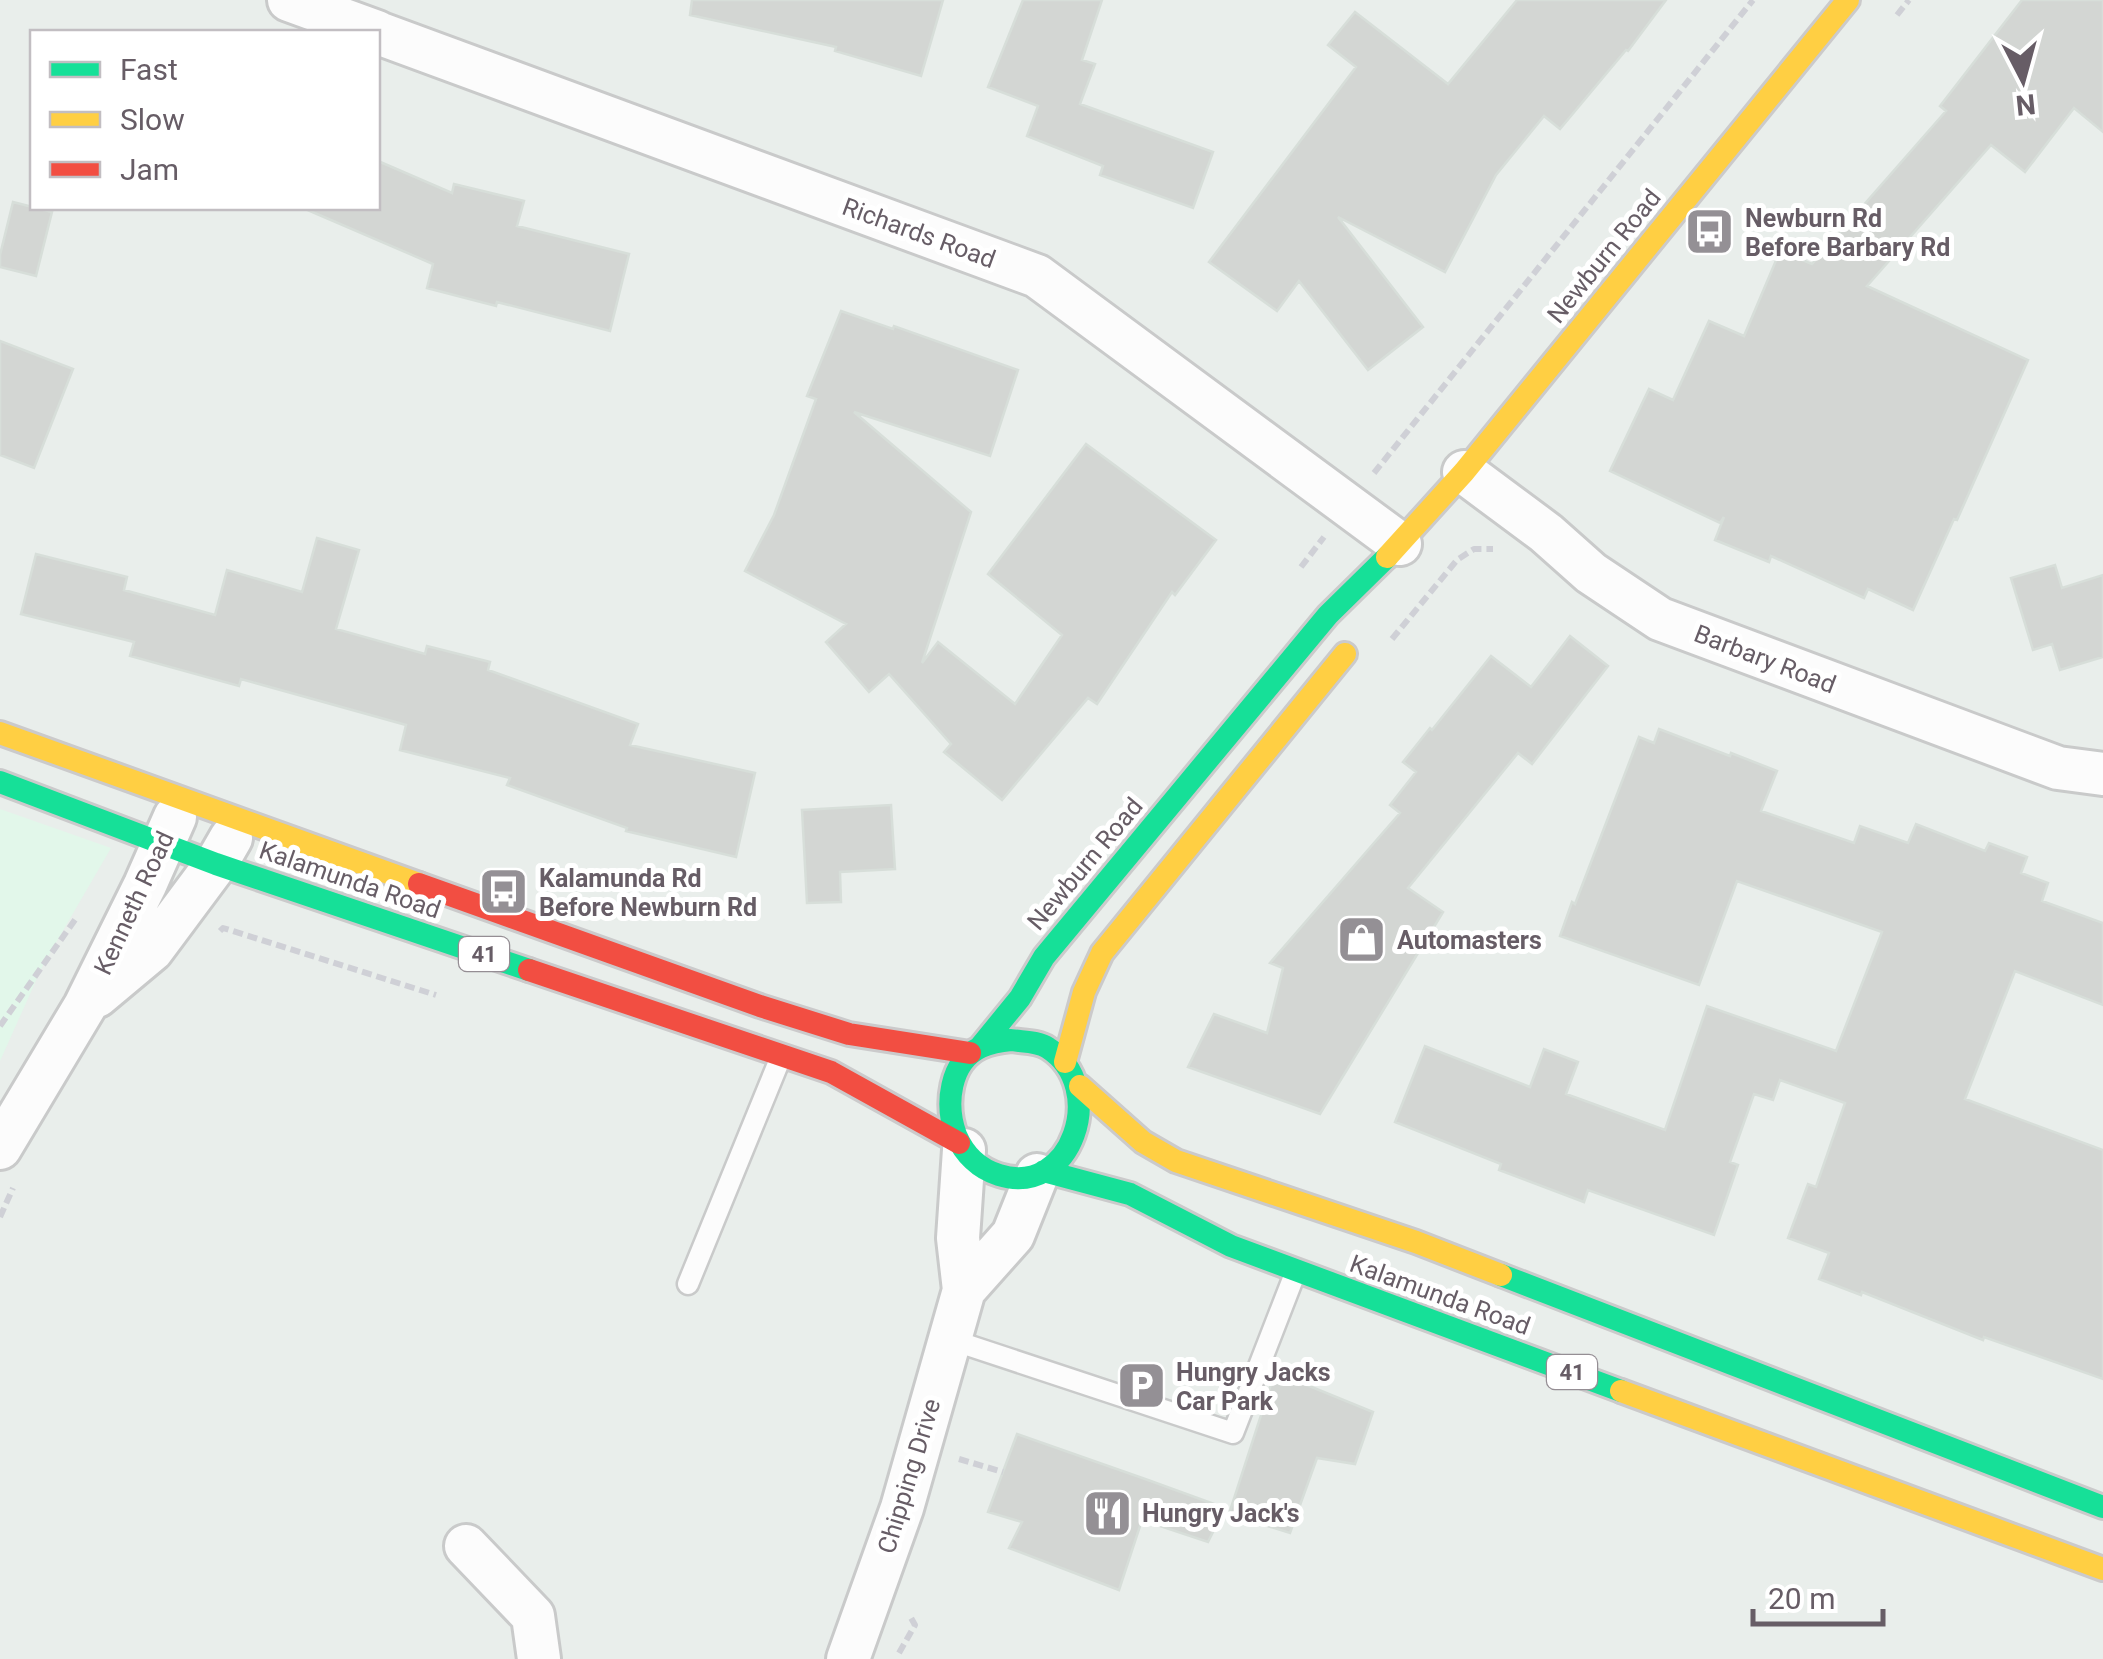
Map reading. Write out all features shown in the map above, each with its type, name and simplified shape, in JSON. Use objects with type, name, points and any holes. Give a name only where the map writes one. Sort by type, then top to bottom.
[{"type":"main road","name":"Newburn Road","points":[[975,1050],[1020,998],[1044,957],[1328,615],[1400,544],[1464,472],[1848,0]]},
{"type":"main road","name":"Newburn Road","points":[[1371,608],[1400,544]]},
{"type":"main road","points":[[1065,1062],[1084,990],[1102,952],[1356,640]]},
{"type":"main road","name":"Kalamunda Road","points":[[0,733],[778,1012],[850,1034],[975,1050],[1011,1040],[1046,1047],[1065,1062],[1080,1086],[1144,1142],[1176,1161],[1416,1242],[2103,1510]]},
{"type":"main road","name":"Kalamunda Road","points":[[0,782],[216,864],[831,1072],[958,1136],[978,1164],[992,1172],[1008,1178],[1045,1171],[1130,1194],[1231,1246],[1296,1271],[2103,1568]]},
{"type":"main road","points":[[958,1136],[952,1083],[975,1050]]},
{"type":"main road","points":[[1045,1171],[1068,1150],[1078,1130],[1080,1086]]},
{"type":"main road","points":[[1416,1242],[1466,1282],[1650,1349],[1706,1377]]},
{"type":"main road","points":[[1722,1428],[1724,1400]]},
{"type":"street","name":"Richards Road","points":[[289,0],[369,30]]},
{"type":"street","name":"Richards Road","points":[[380,34],[1037,276],[1400,544]]},
{"type":"street","name":"Barbary Road","points":[[1464,472],[1592,573],[1660,619],[2058,768],[2103,774]]},
{"type":"street","name":"Kenneth Road","points":[[0,1148],[85,1006],[146,884],[182,800]]},
{"type":"street","name":"Kenneth Road","points":[[85,1006],[152,950],[216,864],[240,820]]},
{"type":"street","name":"Chipping Drive","points":[[848,1659],[902,1508],[964,1290],[958,1238],[958,1136]]},
{"type":"street","name":"Chipping Drive","points":[[964,1290],[1013,1235],[1045,1171]]},
{"type":"street","points":[[466,1546],[533,1616],[539,1659]]},
{"type":"lane","points":[[688,1284],[782,1055]]},
{"type":"lane","points":[[950,1340],[1233,1433],[1296,1271]]},
{"type":"path","points":[[1364,486],[1753,0]]},
{"type":"path","points":[[0,1026],[87,904]]},
{"type":"path","points":[[951,1475],[965,1442]]},
{"type":"path","points":[[958,1458],[1002,1472]]},
{"type":"path","points":[[896,1659],[915,1625],[907,1608]]},
{"type":"shaded area","points":[[0,809],[111,848],[43,965],[0,1061]]},
{"type":"building","points":[[692,0],[943,0],[921,76],[835,51],[836,47],[690,15]]},
{"type":"building","points":[[1023,0],[1102,0],[1082,60],[1095,64],[1080,104],[1213,152],[1193,208],[1100,175],[1103,166],[1027,136],[1038,106],[988,87]]},
{"type":"building","points":[[1517,0],[1666,0],[1628,51],[1560,129],[1544,116],[1496,175],[1445,272],[1338,217],[1423,327],[1368,370],[1299,281],[1277,311],[1209,262],[1356,67],[1328,45],[1355,12],[1448,84]]},
{"type":"building","points":[[2022,0],[2103,0],[2103,132],[2074,108],[2025,172],[1991,145],[1867,286],[2028,360],[1913,610],[1868,589],[1864,598],[1771,556],[1769,562],[1715,540],[1724,517],[1720,523],[1610,471],[1649,389],[1673,400],[1709,321],[1744,336],[1780,251],[1812,264],[1946,111],[1940,106]]},
{"type":"building","points":[[380,162],[452,193],[454,184],[524,201],[517,226],[629,254],[610,331],[427,288],[433,264],[308,210],[380,210]]},
{"type":"building","points":[[13,202],[30,206],[30,210],[52,212],[36,276],[0,267]]},
{"type":"building","points":[[841,311],[1018,370],[990,456],[854,412],[971,512],[922,663],[938,642],[1015,704],[1062,635],[988,574],[1086,444],[1216,540],[1175,595],[1172,592],[1097,704],[1088,698],[1002,800],[944,752],[951,744],[889,674],[869,692],[826,642],[846,624],[745,571],[774,515],[816,399],[807,396]]},
{"type":"building","points":[[0,341],[73,369],[34,468],[0,455]]},
{"type":"building","points":[[317,538],[359,550],[336,629],[425,654],[427,646],[490,662],[488,670],[638,724],[630,745],[755,773],[736,857],[626,831],[627,828],[507,785],[510,778],[400,750],[406,725],[241,679],[239,686],[130,656],[134,642],[21,614],[36,554],[127,577],[124,590],[215,615],[227,570],[302,592]]},
{"type":"building","points":[[2055,565],[2062,588],[2103,575],[2103,657],[2060,670],[2052,644],[2033,650],[2011,578]]},
{"type":"building","points":[[1570,636],[1608,666],[1532,764],[1518,753],[1408,888],[1443,912],[1320,1114],[1188,1067],[1214,1014],[1267,1033],[1283,968],[1270,963],[1400,813],[1390,805],[1416,772],[1403,762],[1491,656],[1531,687]]},
{"type":"building","points":[[1659,729],[1777,771],[1761,811],[1854,843],[1860,826],[1908,843],[1916,824],[1985,851],[1989,843],[2027,857],[2021,873],[2048,883],[2042,901],[2103,923],[2103,1005],[2015,971],[1965,1099],[2103,1150],[2103,1379],[1984,1337],[1983,1340],[1819,1279],[1829,1253],[1788,1238],[1808,1184],[1816,1187],[1845,1103],[1780,1080],[1773,1100],[1754,1094],[1730,1162],[1738,1165],[1714,1235],[1588,1190],[1584,1202],[1499,1170],[1501,1164],[1395,1122],[1425,1046],[1530,1087],[1544,1049],[1578,1062],[1566,1094],[1665,1130],[1707,1006],[1836,1051],[1882,932],[1737,881],[1699,985],[1560,936],[1639,737],[1654,743]]},
{"type":"building","points":[[891,805],[895,869],[840,872],[841,902],[807,903],[802,810]]},
{"type":"building","points":[[1275,1372],[1373,1412],[1355,1464],[1317,1458],[1290,1533],[1229,1514]]},
{"type":"building","name":"Hungry Jack's","points":[[1017,1434],[1225,1508],[1208,1542],[1142,1520],[1119,1590],[1009,1548],[1022,1522],[988,1512]]},
{"type":"traffic: fast","points":[[980,1047],[1020,998],[1044,957],[1328,615],[1387,557]]},
{"type":"traffic: fast","points":[[0,782],[216,864],[529,970]]},
{"type":"traffic: fast","points":[[1011,1040],[1048,1048],[1066,1066],[1076,1088],[1079,1111],[1074,1135],[1063,1155],[1046,1170],[1025,1178],[999,1175],[973,1160],[956,1135],[951,1111],[952,1085],[962,1063],[981,1047],[1011,1040]]},
{"type":"traffic: fast","points":[[1044,1171],[1130,1194],[1231,1246],[1621,1391]]},
{"type":"traffic: fast","points":[[1501,1275],[2103,1507]]},
{"type":"traffic: slow","points":[[1387,557],[1464,472],[1848,0]]},
{"type":"traffic: slow","points":[[1065,1062],[1084,992],[1102,953],[1345,654]]},
{"type":"traffic: slow","points":[[0,733],[419,884]]},
{"type":"traffic: slow","points":[[1080,1086],[1143,1142],[1176,1161],[1416,1242],[1501,1275]]},
{"type":"traffic: slow","points":[[1621,1391],[2103,1569]]},
{"type":"traffic: jam","points":[[419,884],[849,1034],[970,1053]]},
{"type":"traffic: jam","points":[[529,970],[831,1072],[959,1143]]},
{"type":"place","name":"Newburn Rd Before Barbary Rd","points":[[1710,232]]},
{"type":"place","name":"Kalamunda Rd Before Newburn Rd","points":[[504,892]]},
{"type":"place","name":"Automasters","points":[[1362,940]]},
{"type":"place","name":"Hungry Jacks Car Park","points":[[1141,1386]]},
{"type":"place","name":"Hungry Jack's","points":[[1107,1513]]}]
